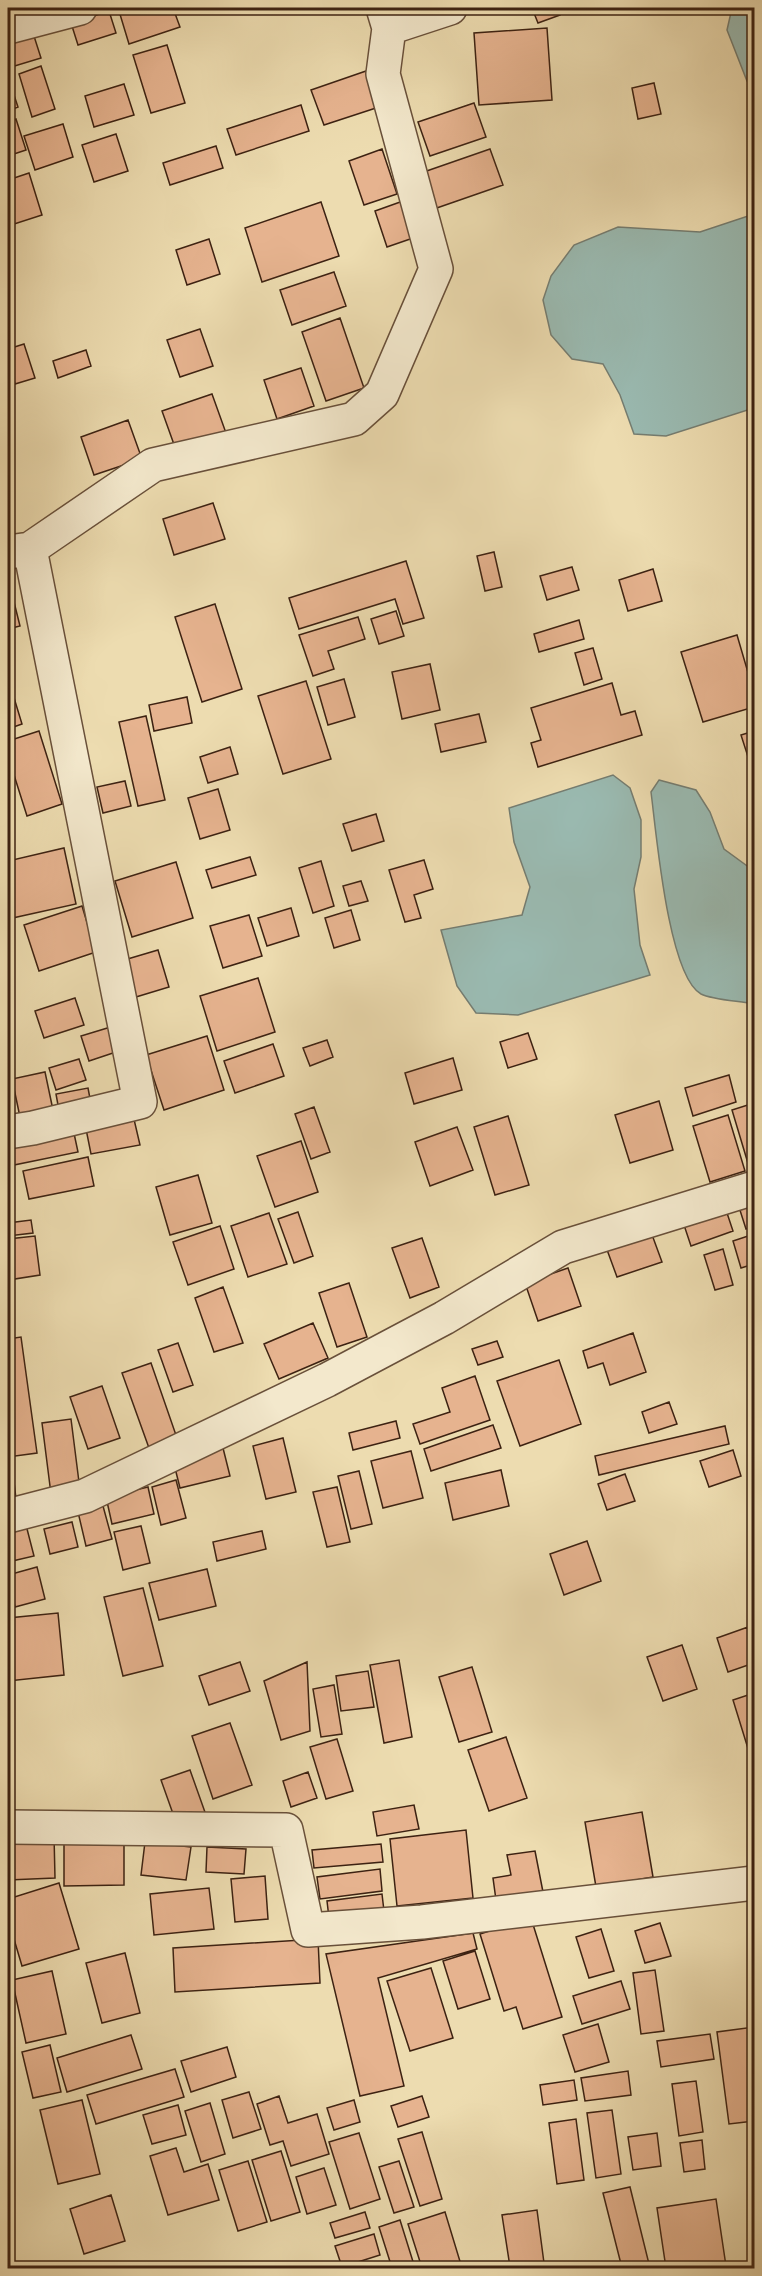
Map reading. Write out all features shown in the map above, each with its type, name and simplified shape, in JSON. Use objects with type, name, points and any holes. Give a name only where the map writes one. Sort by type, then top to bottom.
[{"type":"street","points":[[8,27],[80,8]]},
{"type":"street","points":[[8,1132],[140,1102],[19,550],[153,465],[354,419],[382,394],[436,268],[383,74],[386,18],[450,8]]},
{"type":"street","points":[[8,1516],[85,1496],[327,1380],[444,1318],[563,1247],[754,1188]]},
{"type":"street","points":[[8,1827],[286,1830],[308,1930],[422,1922],[754,1883]]},
{"type":"water","points":[[732,8],[754,8],[754,88],[747,81],[727,30]]},
{"type":"water","points":[[754,214],[754,408],[666,436],[634,434],[620,395],[603,364],[572,359],[551,335],[543,300],[551,276],[574,245],[618,227],[700,232]]},
{"type":"water","points":[[613,775],[630,788],[641,820],[641,857],[634,889],[640,945],[650,975],[518,1015],[476,1013],[457,986],[441,930],[522,915],[530,887],[514,842],[509,808]]},
{"type":"water","points":[[659,780],[696,790],[710,812],[724,849],[750,868],[754,867],[754,1004],[701,994],[690,982],[680,960],[672,932],[660,868],[651,792]]},
{"type":"building","points":[[128,8],[173,8],[180,27],[129,44],[119,11]]},
{"type":"building","points":[[532,8],[557,8],[560,15],[538,23]]},
{"type":"building","points":[[109,11],[116,33],[78,45],[71,23]]},
{"type":"building","points":[[547,28],[552,100],[479,105],[474,33]]},
{"type":"building","points":[[33,33],[41,58],[8,68],[8,41]]},
{"type":"building","points":[[167,45],[185,103],[151,113],[133,55]]},
{"type":"building","points":[[41,66],[55,109],[32,117],[19,74]]},
{"type":"building","points":[[366,71],[379,107],[324,125],[311,90]]},
{"type":"building","points":[[654,83],[661,114],[638,119],[632,88]]},
{"type":"building","points":[[124,84],[134,115],[94,127],[85,96]]},
{"type":"building","points":[[11,86],[18,107],[8,111],[8,87]]},
{"type":"building","points":[[474,103],[486,137],[430,156],[418,122]]},
{"type":"building","points":[[301,105],[309,131],[236,155],[227,129]]},
{"type":"building","points":[[16,119],[26,150],[8,156],[8,122]]},
{"type":"building","points":[[63,124],[73,157],[35,170],[24,136]]},
{"type":"building","points":[[116,134],[128,171],[94,182],[82,145]]},
{"type":"building","points":[[216,146],[223,168],[170,185],[163,163]]},
{"type":"building","points":[[382,149],[397,194],[364,205],[349,161]]},
{"type":"building","points":[[490,149],[503,185],[431,210],[418,174]]},
{"type":"building","points":[[29,173],[42,215],[8,226],[8,180]]},
{"type":"building","points":[[403,201],[416,237],[387,247],[375,211]]},
{"type":"building","points":[[321,202],[339,256],[262,282],[245,228]]},
{"type":"building","points":[[209,239],[220,274],[187,285],[176,250]]},
{"type":"building","points":[[334,272],[346,306],[292,325],[280,290]]},
{"type":"building","points":[[340,318],[364,388],[326,401],[302,332]]},
{"type":"building","points":[[200,329],[213,366],[180,377],[167,340]]},
{"type":"building","points":[[24,344],[35,378],[15,384],[8,360],[8,349]]},
{"type":"building","points":[[86,350],[91,366],[58,378],[53,361]]},
{"type":"building","points":[[301,368],[314,406],[277,419],[264,380]]},
{"type":"building","points":[[212,394],[226,433],[176,450],[162,411]]},
{"type":"building","points":[[128,420],[142,459],[94,475],[81,437]]},
{"type":"building","points":[[213,503],[225,539],[174,555],[163,519]]},
{"type":"building","points":[[494,552],[502,587],[485,591],[477,556]]},
{"type":"building","points":[[406,561],[424,618],[403,624],[395,599],[299,629],[289,598]]},
{"type":"building","points":[[572,567],[579,590],[547,600],[540,576]]},
{"type":"building","points":[[653,569],[662,601],[628,611],[619,580]]},
{"type":"building","points":[[8,578],[20,626],[8,629]]},
{"type":"building","points":[[215,604],[242,689],[202,702],[175,617]]},
{"type":"building","points":[[396,611],[404,636],[379,644],[371,619]]},
{"type":"building","points":[[358,617],[365,639],[328,651],[334,669],[313,676],[299,635]]},
{"type":"building","points":[[579,620],[584,639],[539,652],[534,634]]},
{"type":"building","points":[[737,635],[754,693],[754,707],[703,722],[681,652]]},
{"type":"building","points":[[593,648],[602,679],[584,685],[575,653]]},
{"type":"building","points":[[430,664],[440,710],[402,719],[392,672]]},
{"type":"building","points":[[8,678],[22,724],[8,729]]},
{"type":"building","points":[[344,679],[355,717],[328,725],[317,687]]},
{"type":"building","points":[[306,681],[331,759],[283,774],[258,696]]},
{"type":"building","points":[[612,683],[621,715],[635,711],[642,735],[538,767],[531,743],[541,740],[531,708]]},
{"type":"building","points":[[187,697],[192,723],[154,731],[149,705]]},
{"type":"building","points":[[479,714],[486,742],[441,752],[435,724]]},
{"type":"building","points":[[146,716],[165,800],[138,806],[119,722]]},
{"type":"building","points":[[39,731],[62,804],[27,816],[8,756],[8,741]]},
{"type":"building","points":[[754,731],[754,759],[749,760],[741,735]]},
{"type":"building","points":[[230,747],[238,774],[208,783],[200,757]]},
{"type":"building","points":[[125,781],[131,806],[103,813],[97,787]]},
{"type":"building","points":[[218,789],[230,830],[200,839],[188,798]]},
{"type":"building","points":[[376,814],[384,841],[352,851],[343,824]]},
{"type":"building","points":[[64,848],[76,904],[8,919],[8,861]]},
{"type":"building","points":[[250,857],[256,875],[212,888],[206,870]]},
{"type":"building","points":[[424,860],[433,889],[414,895],[421,918],[405,922],[389,870]]},
{"type":"building","points":[[321,861],[334,906],[313,913],[299,868]]},
{"type":"building","points":[[176,862],[193,918],[132,937],[115,881]]},
{"type":"building","points":[[361,881],[368,901],[349,906],[343,886]]},
{"type":"building","points":[[82,906],[96,952],[39,971],[24,925]]},
{"type":"building","points":[[291,908],[299,936],[267,946],[258,918]]},
{"type":"building","points":[[351,910],[360,940],[334,948],[325,918]]},
{"type":"building","points":[[249,915],[262,956],[223,968],[210,926]]},
{"type":"building","points":[[158,950],[169,987],[126,1000],[114,963]]},
{"type":"building","points":[[258,978],[275,1032],[217,1051],[200,996]]},
{"type":"building","points":[[75,998],[84,1025],[44,1038],[35,1011]]},
{"type":"building","points":[[114,1026],[122,1050],[89,1061],[81,1036]]},
{"type":"building","points":[[528,1033],[537,1059],[508,1068],[500,1042]]},
{"type":"building","points":[[207,1036],[224,1090],[164,1110],[146,1055]]},
{"type":"building","points":[[327,1040],[333,1057],[310,1066],[303,1048]]},
{"type":"building","points":[[273,1044],[284,1076],[235,1093],[224,1061]]},
{"type":"building","points":[[453,1058],[462,1090],[414,1104],[405,1073]]},
{"type":"building","points":[[79,1059],[86,1080],[56,1090],[49,1068]]},
{"type":"building","points":[[45,1072],[53,1110],[20,1117],[12,1079]]},
{"type":"building","points":[[729,1075],[736,1102],[693,1116],[685,1088]]},
{"type":"building","points":[[88,1088],[92,1109],[60,1116],[56,1094]]},
{"type":"building","points":[[659,1101],[673,1150],[630,1163],[615,1115]]},
{"type":"building","points":[[754,1103],[754,1169],[750,1170],[732,1110]]},
{"type":"building","points":[[314,1107],[330,1152],[311,1159],[295,1114]]},
{"type":"building","points":[[133,1115],[140,1145],[91,1154],[85,1124]]},
{"type":"building","points":[[728,1115],[745,1171],[710,1182],[693,1126]]},
{"type":"building","points":[[508,1116],[529,1185],[495,1195],[474,1127]]},
{"type":"building","points":[[72,1124],[78,1152],[9,1166],[8,1138]]},
{"type":"building","points":[[457,1127],[473,1170],[430,1186],[415,1142]]},
{"type":"building","points":[[301,1141],[318,1192],[275,1207],[257,1156]]},
{"type":"building","points":[[88,1157],[94,1186],[29,1199],[23,1171]]},
{"type":"building","points":[[198,1175],[212,1223],[170,1235],[156,1187]]},
{"type":"building","points":[[754,1198],[754,1226],[746,1229],[738,1204]]},
{"type":"building","points":[[724,1204],[733,1231],[691,1246],[682,1219]]},
{"type":"building","points":[[298,1212],[313,1256],[294,1263],[278,1219]]},
{"type":"building","points":[[269,1213],[287,1264],[248,1277],[231,1226]]},
{"type":"building","points":[[31,1220],[33,1233],[8,1236],[8,1223]]},
{"type":"building","points":[[220,1226],[234,1269],[188,1285],[173,1242]]},
{"type":"building","points":[[651,1232],[662,1262],[617,1277],[606,1247]]},
{"type":"building","points":[[754,1234],[754,1264],[741,1268],[733,1241]]},
{"type":"building","points":[[35,1236],[40,1275],[8,1280],[8,1239]]},
{"type":"building","points":[[422,1238],[439,1287],[410,1298],[392,1248]]},
{"type":"building","points":[[723,1249],[733,1285],[715,1290],[704,1255]]},
{"type":"building","points":[[568,1268],[581,1306],[538,1321],[525,1283]]},
{"type":"building","points":[[349,1283],[367,1337],[337,1347],[319,1293]]},
{"type":"building","points":[[223,1287],[243,1343],[214,1352],[195,1298]]},
{"type":"building","points":[[313,1323],[328,1358],[279,1379],[264,1344]]},
{"type":"building","points":[[633,1333],[646,1372],[610,1385],[603,1363],[588,1368],[583,1351]]},
{"type":"building","points":[[21,1337],[37,1453],[8,1457],[8,1339]]},
{"type":"building","points":[[497,1341],[503,1357],[478,1365],[472,1349]]},
{"type":"building","points":[[178,1343],[193,1385],[173,1392],[158,1350]]},
{"type":"building","points":[[559,1360],[581,1424],[520,1446],[497,1381]]},
{"type":"building","points":[[151,1363],[177,1438],[149,1448],[122,1373]]},
{"type":"building","points":[[475,1376],[490,1420],[420,1444],[413,1424],[450,1412],[442,1388]]},
{"type":"building","points":[[102,1386],[120,1438],[88,1449],[70,1397]]},
{"type":"building","points":[[669,1402],[677,1424],[649,1433],[642,1412]]},
{"type":"building","points":[[71,1419],[80,1490],[51,1494],[42,1423]]},
{"type":"building","points":[[396,1421],[400,1438],[353,1450],[349,1433]]},
{"type":"building","points":[[493,1425],[501,1448],[431,1471],[424,1449]]},
{"type":"building","points":[[725,1426],[729,1444],[599,1475],[595,1456]]},
{"type":"building","points":[[283,1438],[296,1492],[266,1499],[253,1446]]},
{"type":"building","points":[[223,1448],[230,1476],[180,1488],[173,1460]]},
{"type":"building","points":[[733,1450],[741,1476],[709,1487],[700,1461]]},
{"type":"building","points":[[411,1451],[423,1498],[383,1508],[371,1461]]},
{"type":"building","points":[[501,1470],[509,1506],[453,1520],[445,1483]]},
{"type":"building","points":[[359,1471],[372,1524],[351,1529],[338,1476]]},
{"type":"building","points":[[8,1474],[13,1474],[17,1507],[8,1509]]},
{"type":"building","points":[[625,1474],[635,1501],[607,1510],[598,1484]]},
{"type":"building","points":[[176,1480],[186,1518],[161,1525],[152,1487]]},
{"type":"building","points":[[148,1487],[154,1514],[112,1524],[106,1497]]},
{"type":"building","points":[[337,1487],[350,1542],[327,1547],[313,1492]]},
{"type":"building","points":[[103,1506],[112,1539],[86,1546],[78,1512]]},
{"type":"building","points":[[72,1522],[78,1547],[50,1554],[44,1529]]},
{"type":"building","points":[[26,1525],[34,1556],[8,1562],[8,1529]]},
{"type":"building","points":[[141,1526],[150,1563],[123,1570],[114,1532]]},
{"type":"building","points":[[262,1531],[266,1549],[217,1561],[213,1542]]},
{"type":"building","points":[[587,1541],[601,1581],[564,1595],[550,1554]]},
{"type":"building","points":[[37,1567],[45,1599],[15,1607],[8,1575]]},
{"type":"building","points":[[207,1569],[216,1606],[159,1620],[149,1583]]},
{"type":"building","points":[[143,1588],[163,1666],[123,1676],[104,1597]]},
{"type":"building","points":[[58,1613],[64,1675],[8,1681],[8,1618]]},
{"type":"building","points":[[748,1627],[754,1647],[754,1663],[728,1672],[717,1638]]},
{"type":"building","points":[[682,1645],[697,1689],[663,1701],[647,1657]]},
{"type":"building","points":[[399,1660],[412,1737],[384,1743],[370,1665]]},
{"type":"building","points":[[240,1662],[250,1691],[209,1705],[199,1676]]},
{"type":"building","points":[[307,1662],[310,1731],[281,1740],[264,1681]]},
{"type":"building","points":[[472,1667],[492,1732],[459,1742],[439,1677]]},
{"type":"building","points":[[368,1671],[374,1707],[341,1711],[336,1676]]},
{"type":"building","points":[[334,1685],[342,1734],[321,1737],[313,1689]]},
{"type":"building","points":[[754,1693],[754,1768],[733,1700]]},
{"type":"building","points":[[230,1723],[252,1785],[213,1799],[192,1736]]},
{"type":"building","points":[[506,1737],[527,1798],[489,1811],[468,1750]]},
{"type":"building","points":[[337,1739],[353,1791],[326,1799],[310,1747]]},
{"type":"building","points":[[190,1770],[206,1815],[177,1825],[161,1780]]},
{"type":"building","points":[[308,1772],[317,1798],[291,1807],[283,1781]]},
{"type":"building","points":[[414,1805],[419,1829],[377,1836],[373,1812]]},
{"type":"building","points":[[642,1812],[653,1877],[596,1887],[585,1822]]},
{"type":"building","points":[[466,1830],[473,1898],[397,1906],[390,1839]]},
{"type":"building","points":[[54,1835],[55,1878],[8,1880],[8,1837]]},
{"type":"building","points":[[64,1841],[124,1841],[124,1885],[64,1886]]},
{"type":"building","points":[[145,1842],[191,1847],[186,1880],[141,1875]]},
{"type":"building","points":[[381,1844],[383,1862],[314,1868],[312,1850]]},
{"type":"building","points":[[207,1847],[246,1849],[244,1874],[206,1872]]},
{"type":"building","points":[[535,1851],[543,1892],[496,1900],[493,1878],[511,1875],[507,1855]]},
{"type":"building","points":[[380,1869],[382,1891],[320,1899],[317,1877]]},
{"type":"building","points":[[265,1876],[268,1919],[235,1922],[231,1879]]},
{"type":"building","points":[[59,1883],[79,1949],[22,1966],[8,1919],[8,1899]]},
{"type":"building","points":[[209,1888],[214,1929],[154,1935],[150,1894]]},
{"type":"building","points":[[382,1894],[384,1911],[329,1918],[327,1901]]},
{"type":"building","points":[[531,1918],[562,2017],[523,2029],[516,2007],[504,2011],[480,1934]]},
{"type":"building","points":[[660,1923],[671,1956],[645,1963],[635,1931]]},
{"type":"building","points":[[601,1929],[614,1971],[589,1978],[576,1937]]},
{"type":"building","points":[[473,1933],[477,1949],[378,1978],[404,2086],[360,2096],[326,1954]]},
{"type":"building","points":[[318,1939],[320,1983],[175,1992],[173,1948]]},
{"type":"building","points":[[475,1951],[490,1999],[458,2009],[443,1961]]},
{"type":"building","points":[[125,1953],[140,2013],[102,2023],[86,1963]]},
{"type":"building","points":[[431,1968],[453,2038],[410,2051],[387,1981]]},
{"type":"building","points":[[655,1970],[664,2031],[641,2034],[633,1973]]},
{"type":"building","points":[[52,1971],[66,2034],[26,2043],[12,1980]]},
{"type":"building","points":[[621,1981],[630,2009],[582,2024],[573,1996]]},
{"type":"building","points":[[598,2024],[609,2062],[575,2072],[563,2035]]},
{"type":"building","points":[[754,2027],[754,2121],[729,2124],[717,2032]]},
{"type":"building","points":[[710,2034],[714,2059],[661,2067],[657,2041]]},
{"type":"building","points":[[131,2035],[142,2069],[67,2092],[57,2058]]},
{"type":"building","points":[[50,2045],[61,2092],[33,2098],[22,2052]]},
{"type":"building","points":[[227,2047],[236,2077],[191,2092],[181,2061]]},
{"type":"building","points":[[175,2069],[184,2097],[96,2124],[87,2095]]},
{"type":"building","points":[[628,2071],[631,2095],[585,2101],[581,2078]]},
{"type":"building","points":[[574,2080],[577,2100],[543,2105],[540,2085]]},
{"type":"building","points":[[696,2081],[703,2132],[679,2136],[672,2084]]},
{"type":"building","points":[[249,2092],[261,2129],[233,2138],[222,2100]]},
{"type":"building","points":[[279,2096],[288,2123],[317,2114],[329,2154],[291,2166],[283,2141],[270,2145],[257,2104]]},
{"type":"building","points":[[422,2096],[429,2117],[398,2127],[391,2106]]},
{"type":"building","points":[[82,2100],[100,2174],[58,2184],[40,2110]]},
{"type":"building","points":[[354,2100],[360,2122],[334,2130],[327,2108]]},
{"type":"building","points":[[210,2103],[225,2154],[201,2162],[185,2111]]},
{"type":"building","points":[[178,2105],[186,2135],[152,2144],[143,2115]]},
{"type":"building","points":[[612,2110],[621,2174],[596,2178],[587,2113]]},
{"type":"building","points":[[576,2119],[584,2180],[557,2184],[549,2123]]},
{"type":"building","points":[[422,2132],[442,2199],[420,2206],[398,2139]]},
{"type":"building","points":[[359,2133],[380,2199],[350,2209],[329,2142]]},
{"type":"building","points":[[657,2133],[661,2166],[633,2170],[628,2137]]},
{"type":"building","points":[[702,2140],[705,2169],[684,2172],[680,2143]]},
{"type":"building","points":[[176,2148],[184,2172],[208,2164],[219,2200],[168,2215],[150,2156]]},
{"type":"building","points":[[281,2151],[300,2212],[271,2221],[252,2160]]},
{"type":"building","points":[[248,2161],[267,2222],[238,2231],[219,2170]]},
{"type":"building","points":[[399,2161],[414,2207],[394,2213],[379,2167]]},
{"type":"building","points":[[324,2168],[336,2205],[307,2214],[296,2177]]},
{"type":"building","points":[[630,2187],[650,2268],[622,2268],[603,2193]]},
{"type":"building","points":[[111,2195],[125,2241],[84,2254],[70,2209]]},
{"type":"building","points":[[716,2199],[726,2266],[666,2268],[657,2208]]},
{"type":"building","points":[[537,2210],[544,2263],[510,2267],[502,2215]]},
{"type":"building","points":[[365,2212],[370,2228],[335,2238],[330,2223]]},
{"type":"building","points":[[445,2212],[462,2268],[422,2268],[408,2224]]},
{"type":"building","points":[[400,2220],[415,2268],[392,2268],[379,2227]]},
{"type":"building","points":[[374,2234],[380,2255],[342,2267],[335,2246]]}]
